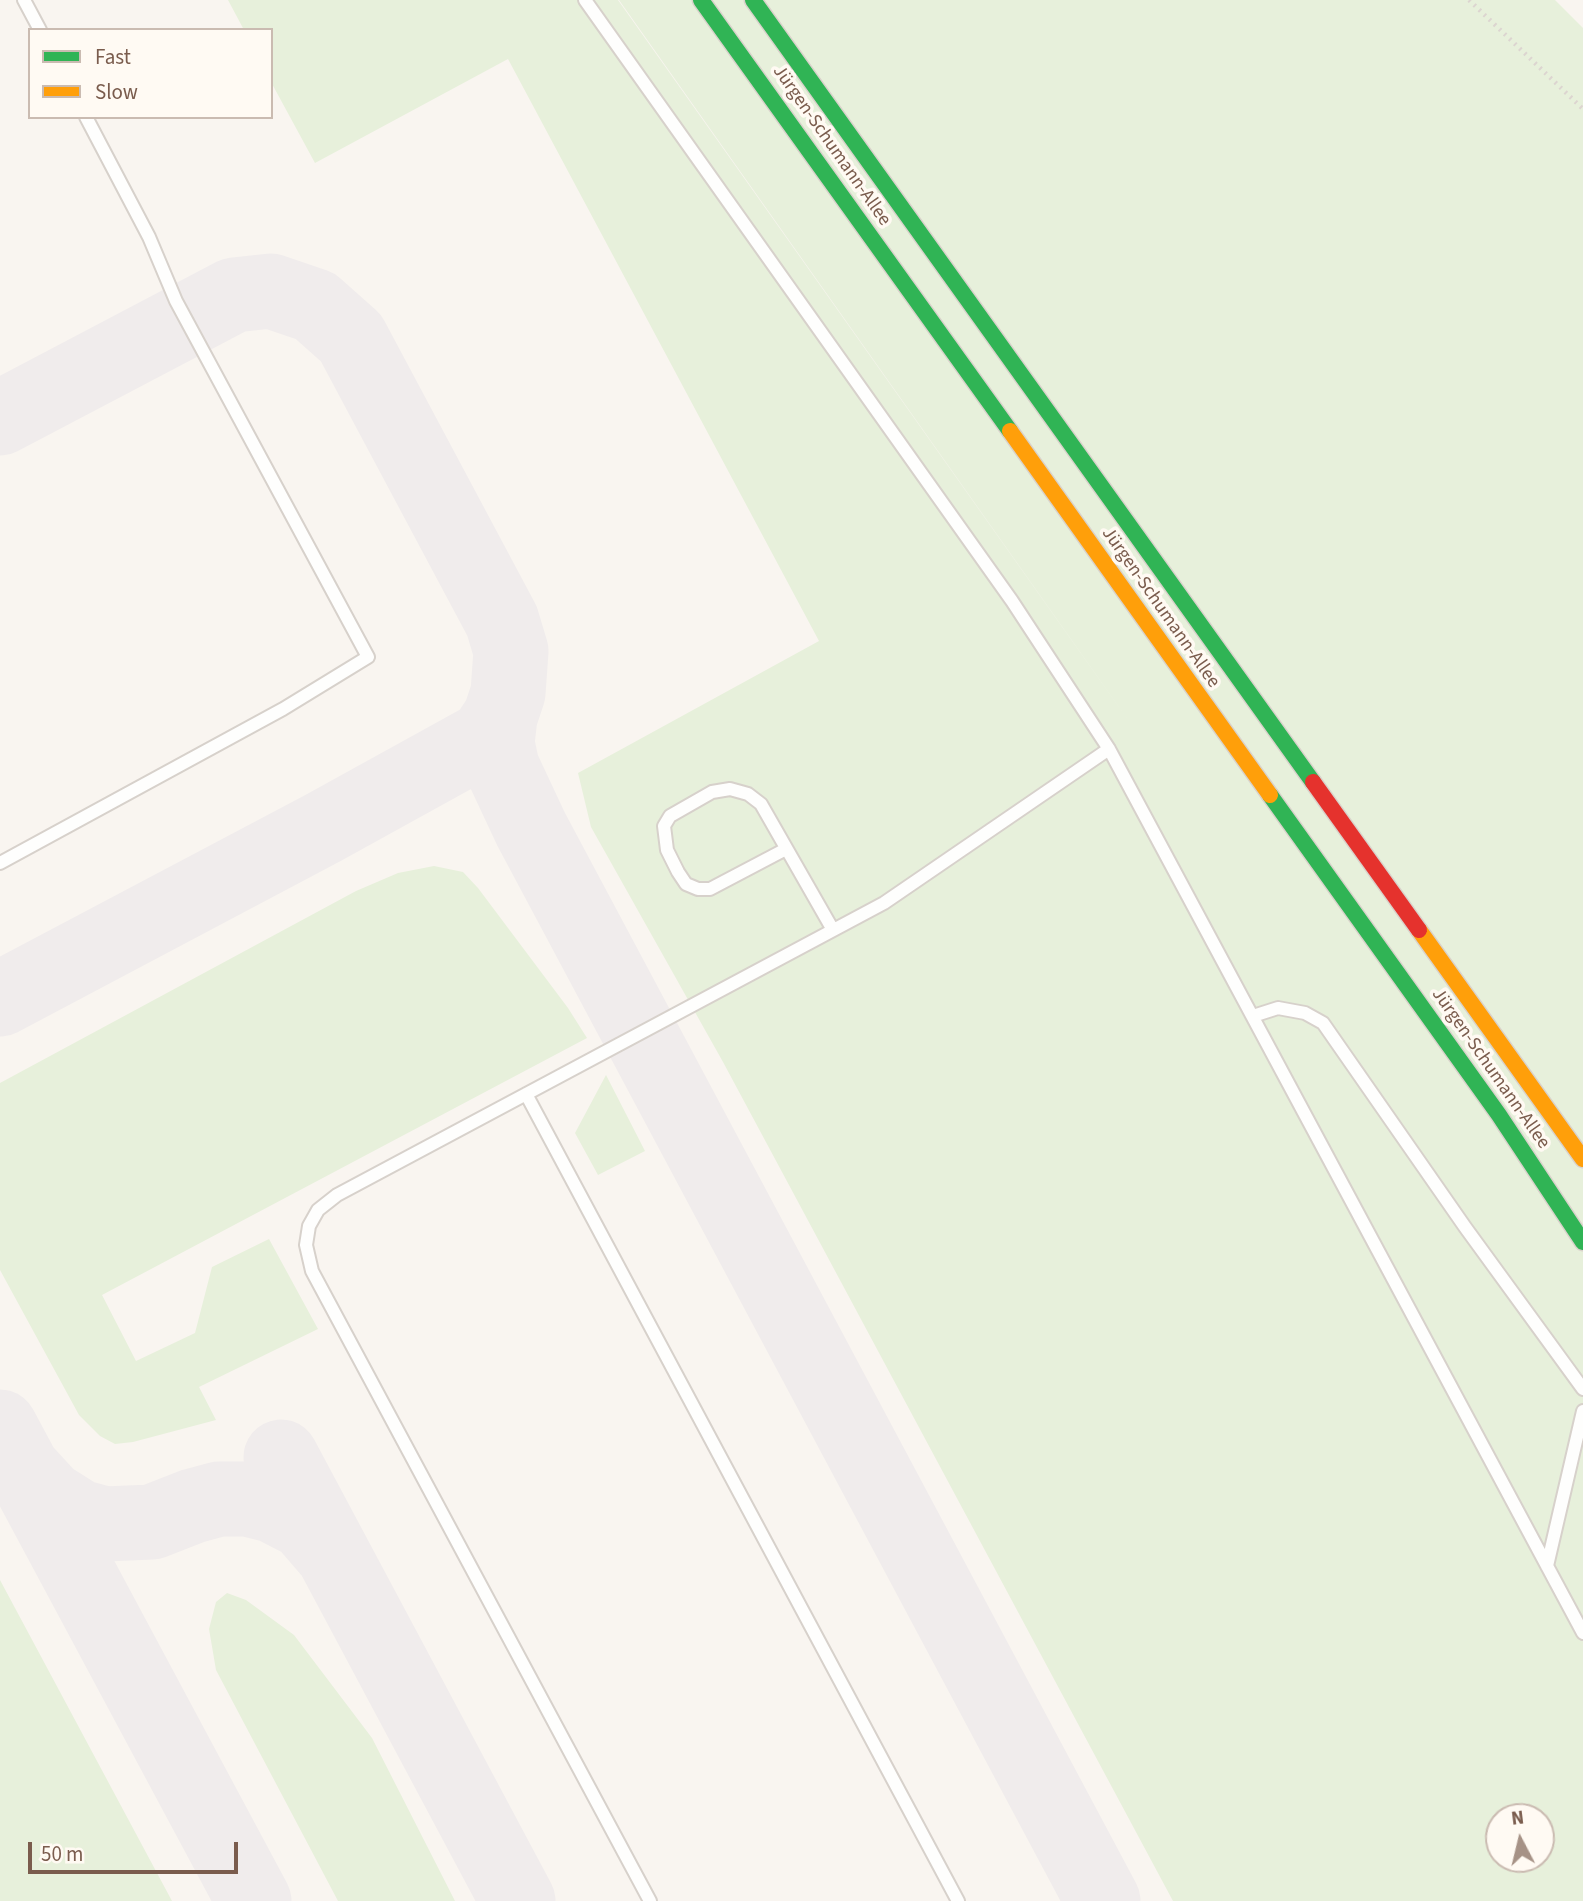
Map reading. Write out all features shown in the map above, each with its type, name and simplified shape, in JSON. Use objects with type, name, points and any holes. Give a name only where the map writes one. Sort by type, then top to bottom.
[{"type":"street","name":"Jürgen-Schumann-Allee","points":[[701,0],[1499,1115],[1583,1242]]},
{"type":"street","name":"Jürgen-Schumann-Allee","points":[[753,0],[1583,1159]]},
{"type":"lane","points":[[24,0],[39,28]]},
{"type":"lane","points":[[585,0],[1012,601],[1109,749],[1583,1633]]},
{"type":"lane","points":[[0,863],[283,709],[368,657],[176,301],[149,236],[87,119]]},
{"type":"lane","points":[[650,1901],[312,1271],[306,1245],[309,1226],[318,1210],[337,1195],[905,890],[1109,749]]},
{"type":"lane","points":[[786,849],[710,889],[698,889],[686,884],[678,872],[667,850],[664,826],[670,816],[712,792],[730,789],[748,794],[761,804],[833,930]]},
{"type":"lane","points":[[1252,1016],[1278,1008],[1305,1013],[1323,1023],[1465,1227],[1583,1389]]},
{"type":"lane","points":[[526,1094],[958,1901]]},
{"type":"lane","points":[[1547,1566],[1583,1411]]},
{"type":"path","points":[[1469,0],[1583,109]]},
{"type":"green space","points":[[228,0],[618,0],[1143,741],[619,0],[1555,0],[1583,28],[1583,1901],[1173,1901],[723,1062],[591,827],[578,773],[819,641],[508,59],[315,163],[273,86],[273,28],[243,28]]},
{"type":"green space","points":[[434,866],[463,872],[478,888],[568,1008],[587,1038],[102,1295],[136,1361],[195,1333],[212,1267],[269,1239],[318,1329],[199,1387],[216,1420],[133,1442],[115,1444],[100,1436],[79,1415],[0,1270],[0,1083],[356,891],[398,873]]},
{"type":"green space","points":[[606,1075],[645,1151],[598,1175],[575,1133]]},
{"type":"green space","points":[[0,1580],[172,1901],[0,1901]]},
{"type":"green space","points":[[227,1593],[246,1600],[294,1635],[372,1738],[455,1901],[338,1901],[216,1670],[209,1629],[216,1602]]},
{"type":"taxiway","points":[[0,418],[234,295],[271,291],[315,306],[351,338],[502,621],[511,651],[508,693],[500,717],[486,738],[323,828],[0,999]]},
{"type":"taxiway","points":[[500,717],[497,743],[502,767],[531,829],[1103,1901]]},
{"type":"taxiway","points":[[0,1427],[254,1901]]},
{"type":"taxiway","points":[[281,1457],[518,1901]]},
{"type":"taxiway","points":[[26,1473],[49,1498],[79,1517],[105,1524],[152,1522],[219,1499],[248,1499],[272,1505],[305,1522],[330,1551]]},
{"type":"traffic: fast","points":[[701,0],[1010,431]]},
{"type":"traffic: fast","points":[[753,0],[1313,782]]},
{"type":"traffic: fast","points":[[1270,795],[1499,1115],[1583,1242]]},
{"type":"traffic: slow","points":[[1010,431],[1270,795]]},
{"type":"traffic: slow","points":[[1419,930],[1583,1159]]},
{"type":"traffic: jam","points":[[1313,782],[1419,930]]}]
